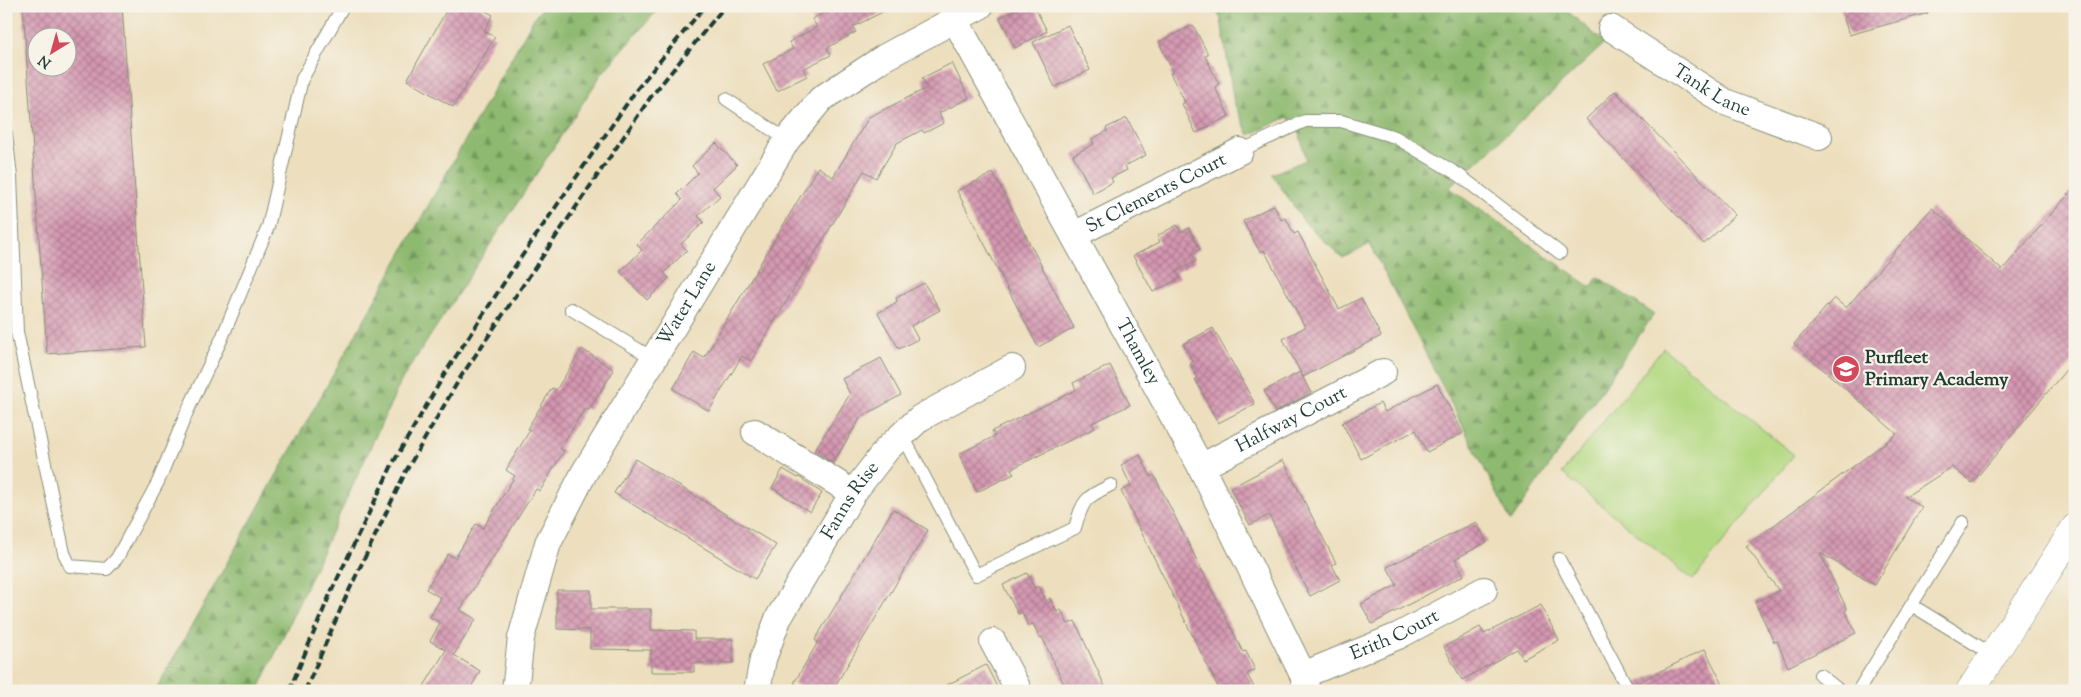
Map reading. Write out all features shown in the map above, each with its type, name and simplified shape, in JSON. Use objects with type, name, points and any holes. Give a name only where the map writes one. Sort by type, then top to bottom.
[{"type":"street","name":"Water Lane","points":[[515,691],[521,638],[548,543],[584,473],[787,140],[821,99],[885,57],[980,6]]},
{"type":"street","name":"Thamley","points":[[955,20],[1201,467],[1305,683]]},
{"type":"street","name":"Tank Lane","points":[[1611,28],[1725,102],[1819,137]]},
{"type":"street","name":"St Clements Court","points":[[1074,235],[1240,151]]},
{"type":"street","name":"Fanns Rise","points":[[757,691],[763,659],[778,619],[853,493],[887,449],[920,418],[1012,368]]},
{"type":"street","name":"Halfway Court","points":[[1201,467],[1383,372]]},
{"type":"street","points":[[755,432],[853,493]]},
{"type":"street","points":[[1970,691],[2075,528]]},
{"type":"street","name":"Erith Court","points":[[1305,683],[1484,590]]},
{"type":"street","points":[[993,642],[1018,691]]},
{"type":"lane","points":[[6,134],[11,177],[17,332],[64,554],[70,566],[107,569],[118,558],[158,482],[187,412],[222,338],[268,227],[302,79],[343,6]]},
{"type":"lane","points":[[726,98],[787,140]]},
{"type":"lane","points":[[1240,151],[1305,121],[1341,121],[1395,137],[1459,175],[1560,253]]},
{"type":"lane","points":[[571,309],[654,359]]},
{"type":"lane","points":[[902,434],[976,575],[1075,528],[1080,509],[1087,497],[1111,485]]},
{"type":"lane","points":[[1858,691],[1963,522]]},
{"type":"lane","points":[[1560,559],[1629,691]]},
{"type":"lane","points":[[1912,606],[1993,655]]},
{"type":"lane","points":[[1820,675],[1840,691]]},
{"type":"green space","points":[[544,6],[661,6],[603,72],[402,379],[258,691],[155,691],[534,18]]},
{"type":"green space","points":[[1214,6],[1561,6],[1605,43],[1449,188],[1591,287],[1598,277],[1654,314],[1511,521],[1370,244],[1343,258],[1305,223],[1272,174],[1306,160],[1300,135],[1288,117],[1249,135],[1234,103],[1221,19]]},
{"type":"green space","points":[[1663,348],[1794,455],[1693,580],[1562,473]]},
{"type":"building","points":[[23,6],[122,6],[146,347],[47,354]]},
{"type":"building","points":[[449,6],[477,6],[493,15],[484,31],[495,37],[453,107],[407,80]]},
{"type":"building","points":[[837,6],[894,6],[853,27],[856,32],[827,48],[831,55],[803,69],[807,76],[777,91],[763,64],[793,49],[789,42],[817,27],[812,19]]},
{"type":"building","points":[[1022,6],[1034,6],[1047,31],[1015,48],[1000,18]]},
{"type":"building","points":[[1840,6],[1927,6],[1928,13],[1849,35]]},
{"type":"building","points":[[1068,25],[1090,70],[1055,87],[1033,42]]},
{"type":"building","points":[[1193,25],[1208,54],[1205,56],[1219,84],[1215,87],[1229,116],[1196,133],[1182,104],[1185,102],[1170,73],[1173,72],[1159,42]]},
{"type":"building","points":[[952,63],[969,98],[939,113],[944,123],[924,133],[922,130],[897,143],[876,178],[864,171],[751,361],[742,356],[709,411],[673,389],[694,352],[704,358],[818,167],[833,177],[869,117],[927,88],[922,78]]},
{"type":"building","points":[[1615,91],[1735,215],[1704,244],[1586,119]]},
{"type":"building","points":[[1127,118],[1146,155],[1125,166],[1127,170],[1111,178],[1113,182],[1093,193],[1073,155],[1094,144],[1092,139],[1107,131],[1106,128]]},
{"type":"building","points":[[716,143],[737,165],[713,188],[720,196],[698,216],[704,222],[681,244],[687,250],[664,273],[669,278],[647,300],[620,272],[642,250],[637,244],[682,200],[677,194],[698,173],[692,166]]},
{"type":"building","points":[[993,173],[1074,328],[1038,347],[957,191]]},
{"type":"building","points":[[2075,187],[2075,359],[1972,483],[1952,467],[1905,497],[1922,507],[1875,585],[1820,553],[1847,609],[1845,611],[1856,633],[1788,667],[1777,641],[1774,642],[1755,602],[1779,591],[1746,546],[1897,434],[1794,344],[1834,298],[1846,308],[1932,208],[2002,270]]},
{"type":"building","points":[[1274,205],[1281,220],[1286,218],[1294,234],[1298,232],[1339,309],[1361,298],[1381,336],[1303,377],[1283,339],[1305,327],[1264,250],[1260,252],[1243,221]]},
{"type":"building","points":[[1177,225],[1181,232],[1189,228],[1200,249],[1192,254],[1196,261],[1176,272],[1180,278],[1153,292],[1133,256],[1160,242],[1157,236]]},
{"type":"building","points":[[924,283],[940,310],[911,326],[918,339],[899,349],[878,313],[897,302],[896,298]]},
{"type":"building","points":[[1213,328],[1255,404],[1218,423],[1195,379],[1197,377],[1190,364],[1193,362],[1183,344]]},
{"type":"building","points":[[582,349],[614,370],[589,410],[585,408],[560,449],[564,451],[540,491],[536,489],[460,610],[476,619],[454,655],[480,671],[469,691],[421,691],[446,650],[430,641],[440,623],[430,617],[441,598],[426,589],[448,554],[455,558],[476,524],[483,528],[515,476],[506,470],[530,430],[527,429],[552,388],[556,390]]},
{"type":"building","points":[[881,358],[901,395],[861,417],[833,463],[814,451],[850,394],[842,379]]},
{"type":"building","points":[[1110,365],[1130,405],[1092,423],[1095,428],[1011,469],[1014,474],[977,492],[959,454],[995,436],[992,431],[1076,390],[1073,383]]},
{"type":"building","points":[[1300,372],[1311,393],[1275,412],[1264,391]]},
{"type":"building","points":[[1437,384],[1463,433],[1427,452],[1416,430],[1361,459],[1342,423],[1380,403],[1385,412]]},
{"type":"building","points":[[1140,455],[1151,477],[1154,475],[1243,652],[1246,651],[1255,670],[1247,674],[1256,691],[1220,691],[1121,491],[1131,486],[1121,465]]},
{"type":"building","points":[[635,459],[776,545],[755,579],[614,493]]},
{"type":"building","points":[[1283,460],[1336,563],[1332,565],[1340,580],[1310,596],[1269,515],[1250,525],[1230,488]]},
{"type":"building","points":[[783,469],[799,477],[822,493],[810,512],[772,488]]},
{"type":"building","points":[[893,509],[928,530],[832,691],[806,691],[794,683],[818,642],[815,640]]},
{"type":"building","points":[[1476,522],[1487,542],[1455,559],[1464,575],[1372,624],[1361,604],[1397,585],[1387,567]]},
{"type":"building","points":[[1027,573],[1034,588],[1039,586],[1046,601],[1050,598],[1057,612],[1061,610],[1068,624],[1075,621],[1107,691],[1067,691],[1042,637],[1040,638],[1033,624],[1028,626],[1022,612],[1018,614],[1003,585]]},
{"type":"building","points":[[557,590],[591,590],[591,609],[651,609],[651,630],[694,631],[694,639],[733,639],[733,663],[694,663],[694,672],[651,672],[651,650],[590,649],[590,630],[557,629]]},
{"type":"building","points":[[1541,605],[1559,640],[1523,659],[1517,649],[1462,680],[1444,647],[1480,627],[1484,634]]},
{"type":"building","points":[[1705,649],[1726,691],[1637,691],[1635,684]]},
{"type":"building","points":[[986,665],[999,691],[935,691]]},
{"type":"railway","points":[[289,691],[331,592],[393,463],[447,370],[513,269],[637,89],[705,6]]},
{"type":"railway","points":[[305,691],[345,599],[406,471],[460,378],[650,98],[725,6]]},
{"type":"place","name":"Purfleet Primary Academy","points":[[1846,369]]}]
